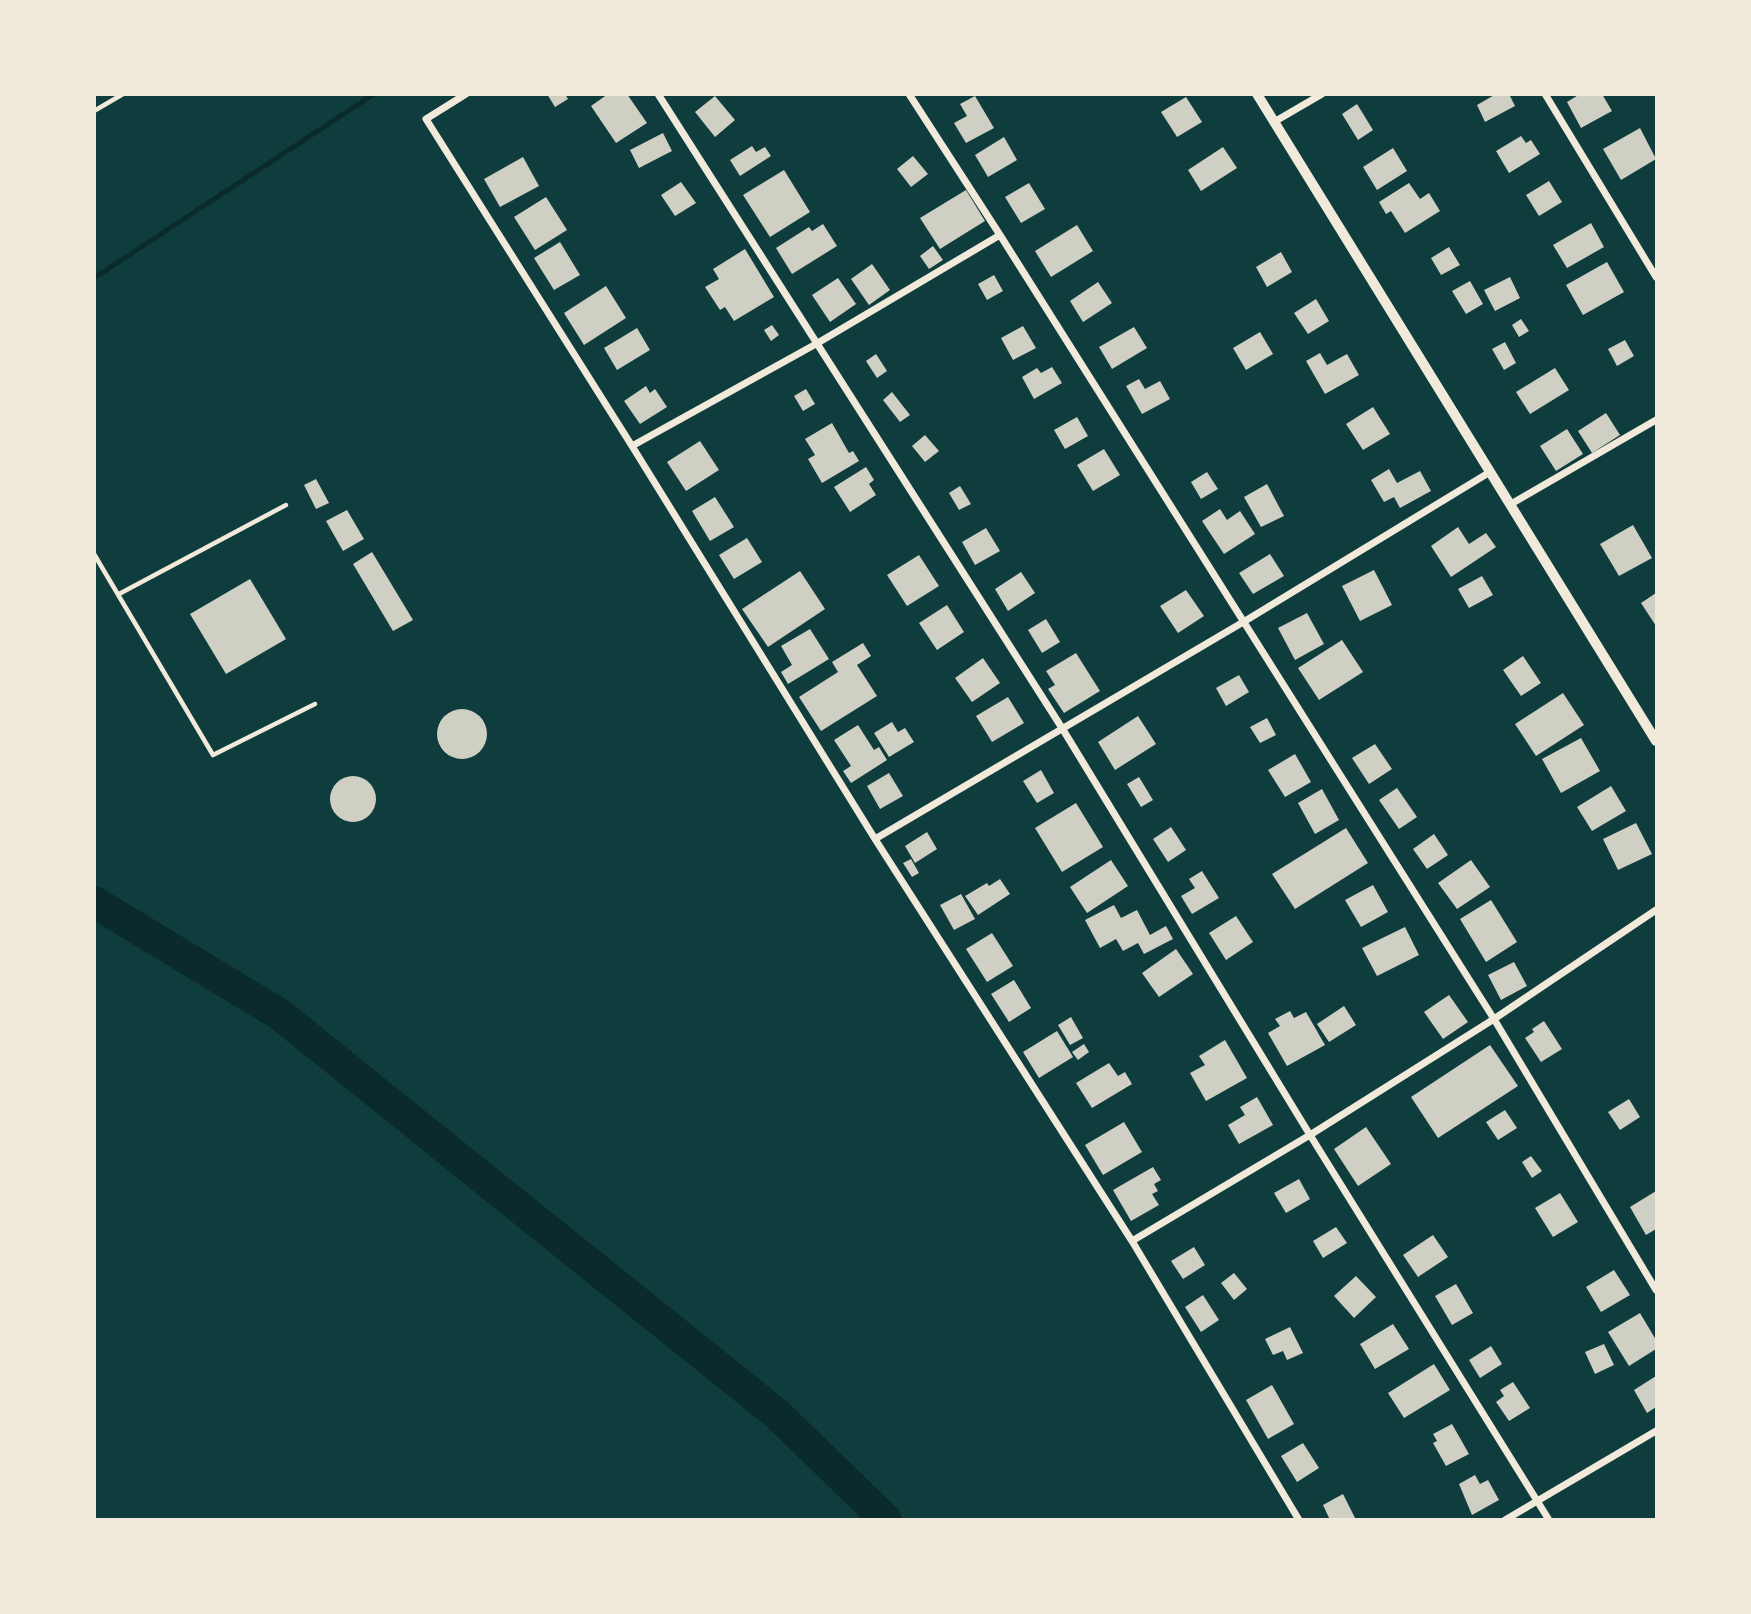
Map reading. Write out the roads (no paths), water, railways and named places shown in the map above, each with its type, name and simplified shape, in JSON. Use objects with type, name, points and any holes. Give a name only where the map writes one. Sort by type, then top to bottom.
[{"type":"street","points":[[466,94],[426,119],[875,839],[1132,1241],[1298,1520]]},
{"type":"street","points":[[658,94],[1062,728],[1549,1520]]},
{"type":"street","points":[[909,94],[1245,621],[1494,1019],[1657,1290]]},
{"type":"street","points":[[1257,94],[1657,741]]},
{"type":"street","points":[[1274,122],[1322,94]]},
{"type":"street","points":[[1545,94],[1657,277]]},
{"type":"street","points":[[632,446],[816,344],[1000,234]]},
{"type":"street","points":[[1511,504],[1657,420]]},
{"type":"street","points":[[875,839],[1245,621],[1490,472]]},
{"type":"street","points":[[1132,1241],[1310,1135],[1494,1019],[1657,910]]},
{"type":"street","points":[[1505,1520],[1657,1431]]},
{"type":"lane","points":[[94,111],[123,94]]},
{"type":"lane","points":[[119,594],[286,505]]},
{"type":"lane","points":[[94,554],[213,755],[315,704]]},
{"type":"waterway","points":[[94,278],[374,94]]},
{"type":"waterway","points":[[94,902],[279,1014],[778,1415],[886,1520]]}]
